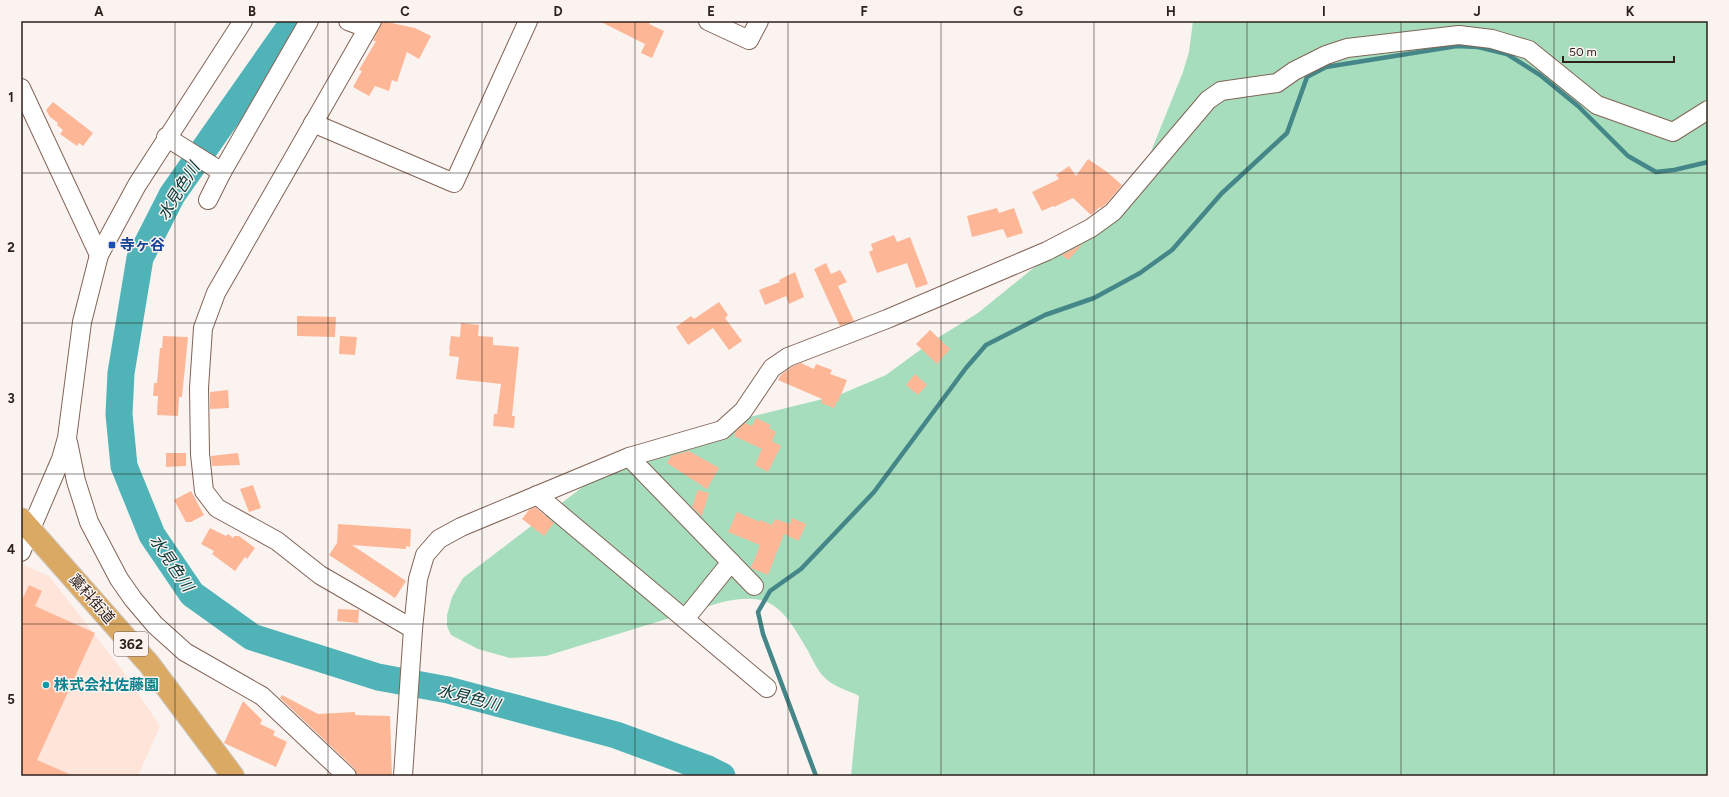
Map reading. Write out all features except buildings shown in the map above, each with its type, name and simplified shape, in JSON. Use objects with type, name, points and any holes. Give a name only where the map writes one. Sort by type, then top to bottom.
[{"type":"highway","name":"藁科街道","points":[[26,524],[149,664],[233,776]]},
{"type":"street","points":[[21,552],[26,524],[61,459],[67,438],[82,322],[99,255],[137,185],[172,141],[243,21]]},
{"type":"street","points":[[208,200],[222,172],[309,21]]},
{"type":"street","points":[[348,21],[370,24],[216,293],[203,328],[199,388],[200,454],[204,491],[217,508],[277,542],[320,575],[413,629]]},
{"type":"street","points":[[313,123],[454,182],[528,21]]},
{"type":"street","points":[[708,21],[749,40],[759,21]]},
{"type":"street","points":[[403,776],[418,579],[425,555],[439,539],[461,527],[629,457],[722,430],[743,411],[772,368],[788,357],[887,319],[1047,251],[1091,228],[1113,212],[1208,100],[1221,91],[1277,83],[1294,71],[1326,55],[1347,48],[1459,35],[1492,39],[1529,50],[1597,106],[1673,132],[1708,110]]},
{"type":"street","points":[[21,88],[99,255]]},
{"type":"street","points":[[172,141],[222,172]]},
{"type":"street","points":[[67,438],[76,480],[89,522],[119,579],[132,599],[156,625],[185,652],[262,696],[346,776]]},
{"type":"street","points":[[629,457],[754,586]]},
{"type":"street","points":[[537,496],[767,688]]},
{"type":"street","points":[[685,619],[731,562]]},
{"type":"shaded area","points":[[22,564],[49,576],[122,670],[160,726],[138,776],[21,776]]},
{"type":"green space","points":[[1193,21],[1708,21],[1708,776],[851,776],[859,696],[836,686],[824,677],[783,613],[764,601],[752,599],[719,603],[546,656],[510,658],[478,649],[451,635],[447,626],[447,615],[452,597],[463,578],[626,454],[673,436],[839,395],[886,375],[931,342],[978,313],[1125,194],[1146,164],[1183,72],[1189,52]]},
{"type":"waterway","name":"水見色川","points":[[294,21],[172,195],[140,258],[121,373],[119,414],[124,466],[152,535],[192,594],[252,637],[378,677],[448,690],[616,735],[708,769],[722,776]]},
{"type":"waterway","points":[[816,776],[763,634],[758,612],[770,591],[801,569],[874,492],[966,368],[986,345],[1045,315],[1094,298],[1140,273],[1172,250],[1222,193],[1287,133],[1307,77],[1326,67],[1457,46],[1478,47],[1507,54],[1540,75],[1578,106],[1628,156],[1656,172],[1674,170],[1708,162]]},
{"type":"place","name":"寺ヶ谷","points":[[112,245]]},
{"type":"place","name":"株式会社佐藤園","points":[[46,685]]}]
